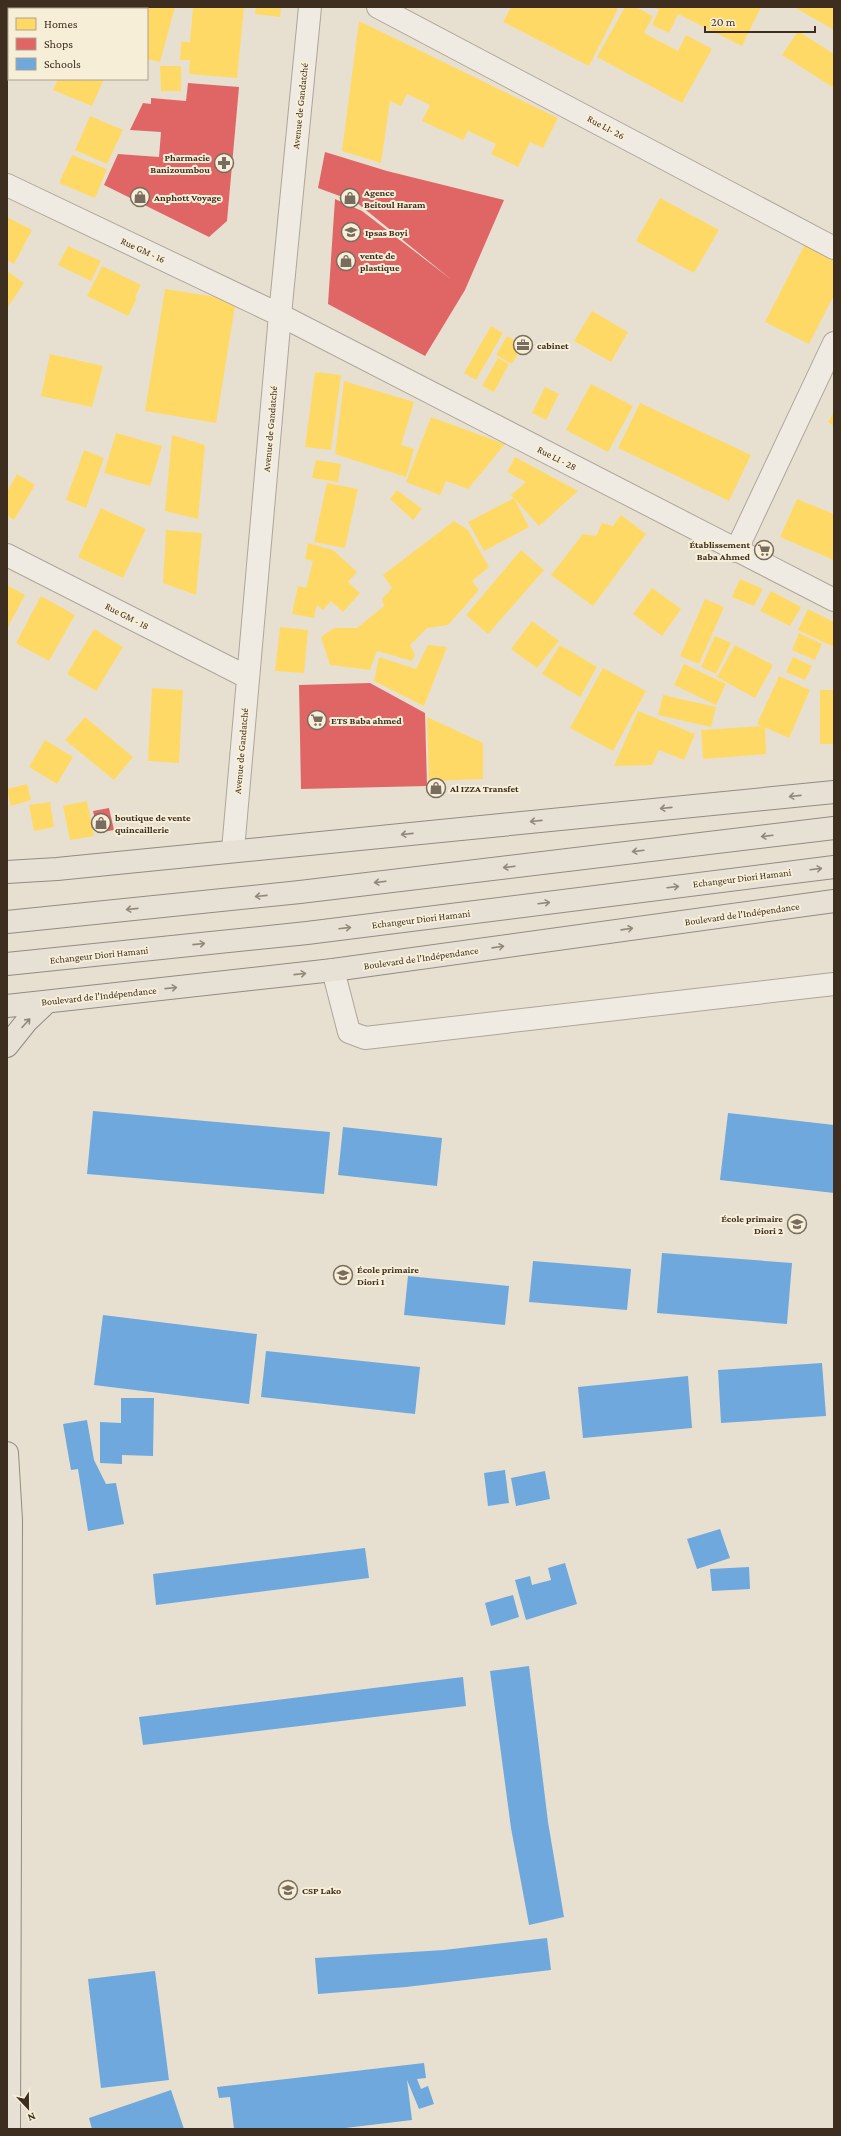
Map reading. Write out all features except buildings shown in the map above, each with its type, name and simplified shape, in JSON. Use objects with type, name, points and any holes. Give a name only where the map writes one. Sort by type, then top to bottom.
[{"type":"main road","points":[[7,872],[56,869],[234,850],[834,792]]},
{"type":"main road","points":[[7,922],[300,892],[834,828]]},
{"type":"main road","name":"Echangeur Diori Hamani","points":[[7,964],[307,933],[834,867]]},
{"type":"main road","name":"Boulevard de l'Indépendance","points":[[7,1006],[333,970],[834,901]]},
{"type":"main road","points":[[7,1046],[27,1021],[47,1002]]},
{"type":"main road","points":[[7,1453],[10,1520],[8,1785],[9,2129]]},
{"type":"street","name":"Avenue de Gandatché","points":[[234,850],[280,315],[310,7]]},
{"type":"street","name":"Rue LI- 26","points":[[378,7],[834,248]]},
{"type":"street","name":"Rue GM - 16","points":[[7,185],[280,315]]},
{"type":"street","name":"Rue LI - 28","points":[[280,315],[736,551],[834,600]]},
{"type":"street","points":[[736,551],[834,343]]},
{"type":"street","name":"Rue GM - 18","points":[[7,555],[248,676]]},
{"type":"street","points":[[333,970],[349,1032],[365,1038],[834,984]]},
{"type":"place","name":"Pharmacie Banizoumbou","points":[[224,163]]},
{"type":"place","name":"Anphott Voyage","points":[[140,197]]},
{"type":"place","name":"Agence Beitoul Haram","points":[[350,198]]},
{"type":"place","name":"Ipsas Boyi","points":[[351,232]]},
{"type":"place","name":"vente de plastique","points":[[346,261]]},
{"type":"place","name":"cabinet","points":[[523,345]]},
{"type":"place","name":"Établissement Baba Ahmed","points":[[764,550]]},
{"type":"place","name":"ETS Baba ahmed","points":[[317,720]]},
{"type":"place","name":"Al IZZA Transfet","points":[[436,788]]},
{"type":"place","name":"boutique de vente quincaillerie","points":[[101,823]]},
{"type":"place","name":"École primaire Diori 2","points":[[797,1224]]},
{"type":"place","name":"École primaire Diori 1","points":[[343,1275]]},
{"type":"place","name":"CSP Lako","points":[[288,1890]]}]
